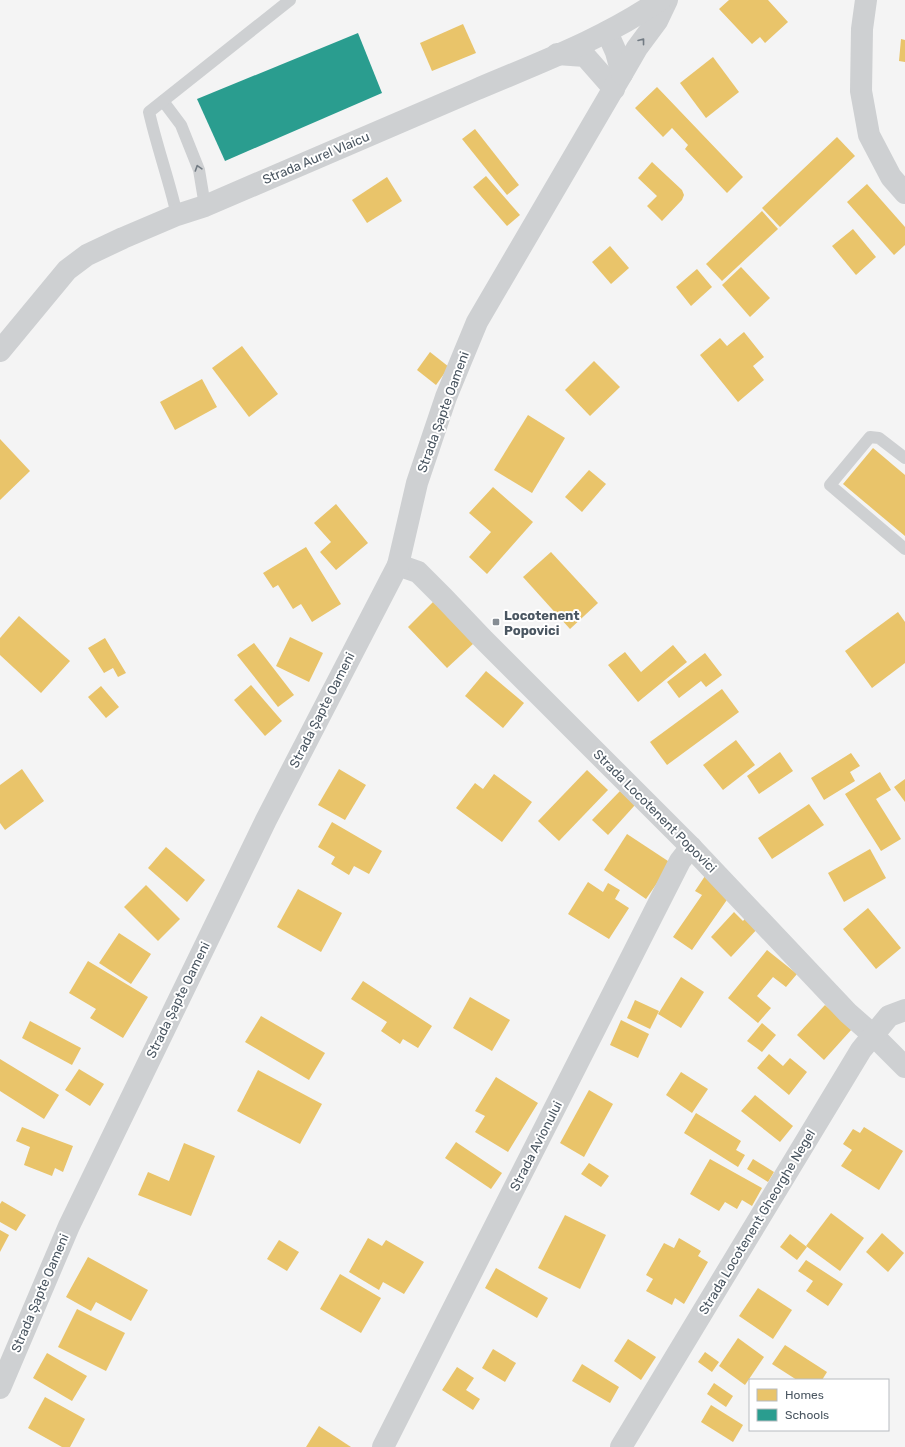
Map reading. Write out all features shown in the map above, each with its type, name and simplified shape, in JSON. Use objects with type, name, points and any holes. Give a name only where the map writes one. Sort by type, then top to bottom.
[{"type":"street","name":"Strada Aurel Vlaicu","points":[[0,351],[67,270],[87,256],[122,238],[177,215],[205,206],[607,32],[641,13],[660,0]]},
{"type":"street","name":"Strada Șapte Oameni","points":[[0,1388],[76,1212],[266,820],[398,565],[417,483],[446,397],[477,322],[637,48],[657,21],[667,0]]},
{"type":"street","points":[[866,0],[862,29],[861,91],[869,135],[891,177],[905,193]]},
{"type":"street","points":[[607,32],[616,52],[618,82]]},
{"type":"street","points":[[557,54],[585,56],[618,82]]},
{"type":"street","name":"Strada Locotenent Popovici","points":[[398,565],[418,572],[691,847],[848,1013],[873,1035],[905,1067]]},
{"type":"street","name":"Strada Avionului","points":[[383,1447],[680,861],[691,847]]},
{"type":"street","name":"Strada Locotenent Gheorghe Negel","points":[[621,1447],[861,1050],[889,1016],[905,1010]]},
{"type":"lane","points":[[177,215],[170,186],[156,143],[149,112],[290,0]]},
{"type":"lane","points":[[162,101],[180,126],[199,170],[205,206]]},
{"type":"lane","points":[[905,458],[879,438],[870,437],[830,485],[905,549]]},
{"type":"building: Homes","points":[[729,0],[768,0],[788,22],[765,43],[760,37],[752,44],[719,9]]},
{"type":"building: Homes","points":[[463,24],[476,53],[432,71],[420,43]]},
{"type":"building: Homes","points":[[901,39],[905,40],[905,62],[899,61]]},
{"type":"building: Homes","points":[[713,57],[739,92],[706,118],[680,83]]},
{"type":"building: Homes","points":[[657,87],[743,177],[727,193],[685,149],[688,145],[672,128],[663,137],[635,108]]},
{"type":"building: Homes","points":[[475,129],[519,185],[507,195],[462,139]]},
{"type":"building: Homes","points":[[837,137],[855,156],[780,227],[762,208]]},
{"type":"building: Homes","points":[[652,162],[682,190],[684,195],[682,200],[662,221],[647,206],[657,196],[638,178]]},
{"type":"building: Homes","points":[[486,176],[520,215],[507,226],[473,187]]},
{"type":"building: Homes","points":[[387,177],[402,201],[367,223],[352,200]]},
{"type":"building: Homes","points":[[867,184],[905,227],[905,245],[894,255],[847,202]]},
{"type":"building: Homes","points":[[762,211],[778,229],[722,281],[706,264]]},
{"type":"building: Homes","points":[[853,229],[876,257],[856,275],[832,246]]},
{"type":"building: Homes","points":[[610,246],[629,268],[611,284],[592,262]]},
{"type":"building: Homes","points":[[741,267],[770,298],[750,317],[722,285]]},
{"type":"building: Homes","points":[[697,269],[712,287],[691,306],[676,287]]},
{"type":"building: Homes","points":[[744,332],[764,357],[753,366],[764,380],[738,402],[700,355],[720,338],[727,346]]},
{"type":"building: Homes","points":[[242,346],[278,394],[249,417],[212,368]]},
{"type":"building: Homes","points":[[430,352],[449,367],[436,385],[417,370]]},
{"type":"building: Homes","points":[[594,361],[620,387],[590,416],[565,390]]},
{"type":"building: Homes","points":[[202,379],[217,407],[175,430],[160,402]]},
{"type":"building: Homes","points":[[528,415],[565,438],[532,493],[494,470]]},
{"type":"building: Homes","points":[[0,439],[30,471],[0,500]]},
{"type":"building: Homes","points":[[873,448],[905,475],[905,536],[843,484]]},
{"type":"building: Homes","points":[[589,470],[606,484],[582,512],[565,497]]},
{"type":"building: Homes","points":[[493,487],[533,522],[487,574],[469,557],[491,532],[469,513]]},
{"type":"building: Homes","points":[[336,504],[368,543],[336,570],[320,552],[331,542],[314,523]]},
{"type":"building: Homes","points":[[306,547],[341,604],[312,622],[301,604],[293,609],[278,585],[273,588],[263,573]]},
{"type":"building: Homes","points":[[551,552],[598,603],[570,629],[523,577]]},
{"type":"building: Homes","points":[[434,601],[474,643],[447,668],[408,627]]},
{"type":"building: Homes","points":[[898,612],[905,622],[905,663],[872,688],[845,651]]},
{"type":"building: Homes","points":[[19,616],[70,661],[41,693],[0,655],[0,638]]},
{"type":"building: Homes","points":[[290,637],[323,653],[309,682],[276,666]]},
{"type":"building: Homes","points":[[105,638],[126,673],[118,677],[113,668],[104,673],[88,648]]},
{"type":"building: Homes","points":[[254,643],[294,695],[278,707],[237,655]]},
{"type":"building: Homes","points":[[673,645],[687,662],[638,702],[608,665],[625,652],[641,672]]},
{"type":"building: Homes","points":[[705,653],[722,675],[706,687],[701,681],[679,698],[667,682]]},
{"type":"building: Homes","points":[[486,671],[524,703],[503,728],[465,696]]},
{"type":"building: Homes","points":[[251,685],[282,721],[265,736],[234,700]]},
{"type":"building: Homes","points":[[101,686],[119,707],[106,718],[88,697]]},
{"type":"building: Homes","points":[[722,689],[739,712],[667,765],[650,742]]},
{"type":"building: Homes","points":[[736,740],[755,765],[723,790],[703,765]]},
{"type":"building: Homes","points":[[780,752],[793,771],[759,794],[747,776]]},
{"type":"building: Homes","points":[[851,753],[860,766],[850,772],[855,781],[824,800],[811,778]]},
{"type":"building: Homes","points":[[22,769],[44,801],[5,830],[0,823],[0,785]]},
{"type":"building: Homes","points":[[339,769],[366,785],[345,820],[318,805]]},
{"type":"building: Homes","points":[[587,770],[608,790],[559,841],[538,821]]},
{"type":"building: Homes","points":[[880,772],[891,790],[876,799],[901,839],[881,851],[845,794]]},
{"type":"building: Homes","points":[[494,774],[532,802],[502,842],[456,808],[475,783],[483,789]]},
{"type":"building: Homes","points":[[905,779],[905,802],[894,787]]},
{"type":"building: Homes","points":[[620,791],[635,805],[608,835],[592,820]]},
{"type":"building: Homes","points":[[809,804],[824,825],[772,859],[758,838]]},
{"type":"building: Homes","points":[[332,822],[382,851],[369,874],[354,866],[349,875],[331,864],[335,857],[318,847]]},
{"type":"building: Homes","points":[[627,834],[671,863],[646,899],[604,870]]},
{"type":"building: Homes","points":[[166,847],[205,880],[187,902],[148,868]]},
{"type":"building: Homes","points":[[870,849],[886,878],[844,902],[828,873]]},
{"type":"building: Homes","points":[[705,876],[731,894],[692,950],[673,937],[702,895],[695,891]]},
{"type":"building: Homes","points":[[588,882],[603,892],[608,883],[620,890],[615,899],[629,908],[609,939],[568,914]]},
{"type":"building: Homes","points":[[146,885],[180,919],[158,941],[124,907]]},
{"type":"building: Homes","points":[[298,889],[342,913],[321,952],[277,927]]},
{"type":"building: Homes","points":[[868,908],[901,948],[876,969],[843,929]]},
{"type":"building: Homes","points":[[734,912],[743,921],[748,915],[760,926],[731,957],[711,937]]},
{"type":"building: Homes","points":[[119,933],[151,954],[131,984],[99,963]]},
{"type":"building: Homes","points":[[767,950],[797,974],[786,987],[773,977],[757,996],[771,1008],[758,1023],[728,998]]},
{"type":"building: Homes","points":[[88,961],[148,997],[123,1038],[90,1018],[96,1009],[69,993]]},
{"type":"building: Homes","points":[[681,977],[704,992],[681,1028],[658,1014]]},
{"type":"building: Homes","points":[[363,981],[432,1026],[418,1048],[403,1039],[400,1044],[381,1031],[387,1022],[351,999]]},
{"type":"building: Homes","points":[[470,997],[510,1020],[492,1051],[453,1028]]},
{"type":"building: Homes","points":[[635,1000],[659,1011],[650,1029],[627,1018]]},
{"type":"building: Homes","points":[[825,1005],[852,1029],[824,1060],[797,1035]]},
{"type":"building: Homes","points":[[261,1016],[325,1053],[309,1080],[245,1042]]},
{"type":"building: Homes","points":[[621,1020],[649,1034],[638,1058],[610,1045]]},
{"type":"building: Homes","points":[[30,1021],[81,1048],[72,1065],[22,1038]]},
{"type":"building: Homes","points":[[762,1023],[776,1035],[762,1052],[747,1041]]},
{"type":"building: Homes","points":[[769,1054],[783,1066],[790,1058],[807,1072],[789,1095],[757,1068]]},
{"type":"building: Homes","points":[[0,1059],[59,1095],[44,1119],[0,1091]]},
{"type":"building: Homes","points":[[79,1069],[104,1084],[90,1106],[65,1090]]},
{"type":"building: Homes","points":[[258,1070],[322,1104],[300,1144],[237,1111]]},
{"type":"building: Homes","points":[[681,1072],[708,1089],[692,1113],[666,1095]]},
{"type":"building: Homes","points":[[496,1077],[538,1103],[508,1152],[475,1132],[485,1116],[475,1111]]},
{"type":"building: Homes","points":[[589,1090],[613,1104],[584,1157],[560,1143]]},
{"type":"building: Homes","points":[[755,1095],[793,1126],[780,1142],[741,1111]]},
{"type":"building: Homes","points":[[696,1113],[741,1141],[736,1150],[745,1155],[738,1167],[684,1133]]},
{"type":"building: Homes","points":[[22,1127],[73,1146],[63,1172],[55,1168],[52,1176],[24,1165],[30,1147],[16,1141]]},
{"type":"building: Homes","points":[[864,1127],[903,1151],[879,1190],[841,1166],[852,1150],[843,1144],[853,1129],[860,1133]]},
{"type":"building: Homes","points":[[456,1142],[502,1173],[491,1189],[445,1158]]},
{"type":"building: Homes","points":[[184,1143],[215,1156],[191,1216],[138,1195],[148,1172],[169,1181]]},
{"type":"building: Homes","points":[[710,1159],[762,1188],[752,1206],[742,1200],[737,1209],[725,1202],[719,1211],[690,1194]]},
{"type":"building: Homes","points":[[753,1159],[774,1172],[768,1182],[747,1169]]},
{"type":"building: Homes","points":[[589,1163],[609,1176],[601,1187],[581,1174]]},
{"type":"building: Homes","points":[[2,1201],[26,1215],[16,1231],[0,1222],[0,1204]]},
{"type":"building: Homes","points":[[831,1213],[864,1238],[840,1271],[806,1246]]},
{"type":"building: Homes","points":[[565,1215],[606,1235],[580,1289],[538,1268]]},
{"type":"building: Homes","points":[[0,1230],[9,1235],[0,1252]]},
{"type":"building: Homes","points":[[882,1233],[904,1253],[888,1272],[866,1252]]},
{"type":"building: Homes","points":[[790,1234],[807,1247],[797,1260],[780,1247]]},
{"type":"building: Homes","points":[[368,1238],[382,1246],[386,1240],[424,1262],[404,1294],[383,1282],[379,1290],[349,1272]]},
{"type":"building: Homes","points":[[679,1238],[701,1251],[698,1256],[708,1262],[684,1304],[675,1298],[672,1305],[646,1291],[653,1279],[646,1275],[664,1243],[674,1248]]},
{"type":"building: Homes","points":[[279,1240],[299,1252],[287,1271],[267,1259]]},
{"type":"building: Homes","points":[[88,1257],[148,1290],[131,1321],[96,1302],[91,1311],[66,1297]]},
{"type":"building: Homes","points":[[806,1260],[843,1284],[828,1306],[806,1291],[813,1281],[798,1271]]},
{"type":"building: Homes","points":[[496,1268],[548,1298],[537,1318],[485,1288]]},
{"type":"building: Homes","points":[[340,1274],[381,1298],[361,1333],[320,1309]]},
{"type":"building: Homes","points":[[758,1288],[792,1310],[773,1339],[739,1316]]},
{"type":"building: Homes","points":[[77,1309],[125,1333],[106,1371],[58,1347]]},
{"type":"building: Homes","points":[[738,1338],[764,1357],[745,1385],[719,1366]]},
{"type":"building: Homes","points":[[628,1339],[656,1357],[641,1380],[614,1361]]},
{"type":"building: Homes","points":[[785,1345],[827,1372],[823,1379],[795,1379],[772,1364]]},
{"type":"building: Homes","points":[[493,1349],[516,1363],[505,1382],[482,1368]]},
{"type":"building: Homes","points":[[705,1352],[719,1362],[712,1372],[698,1362]]},
{"type":"building: Homes","points":[[47,1353],[87,1376],[72,1401],[33,1378]]},
{"type":"building: Homes","points":[[582,1364],[619,1387],[610,1403],[572,1381]]},
{"type":"building: Homes","points":[[457,1367],[474,1378],[466,1390],[480,1399],[473,1410],[442,1390]]},
{"type":"building: Homes","points":[[714,1383],[733,1396],[726,1407],[707,1394]]},
{"type":"building: Homes","points":[[45,1397],[85,1419],[70,1447],[62,1447],[28,1428]]},
{"type":"building: Homes","points":[[711,1405],[743,1425],[733,1442],[701,1422]]},
{"type":"building: Homes","points":[[319,1426],[351,1447],[306,1447]]},
{"type":"building: Schools","points":[[358,33],[382,93],[225,161],[197,99]]},
{"type":"place","name":"Locotenent Popovici","points":[[496,622]]}]
